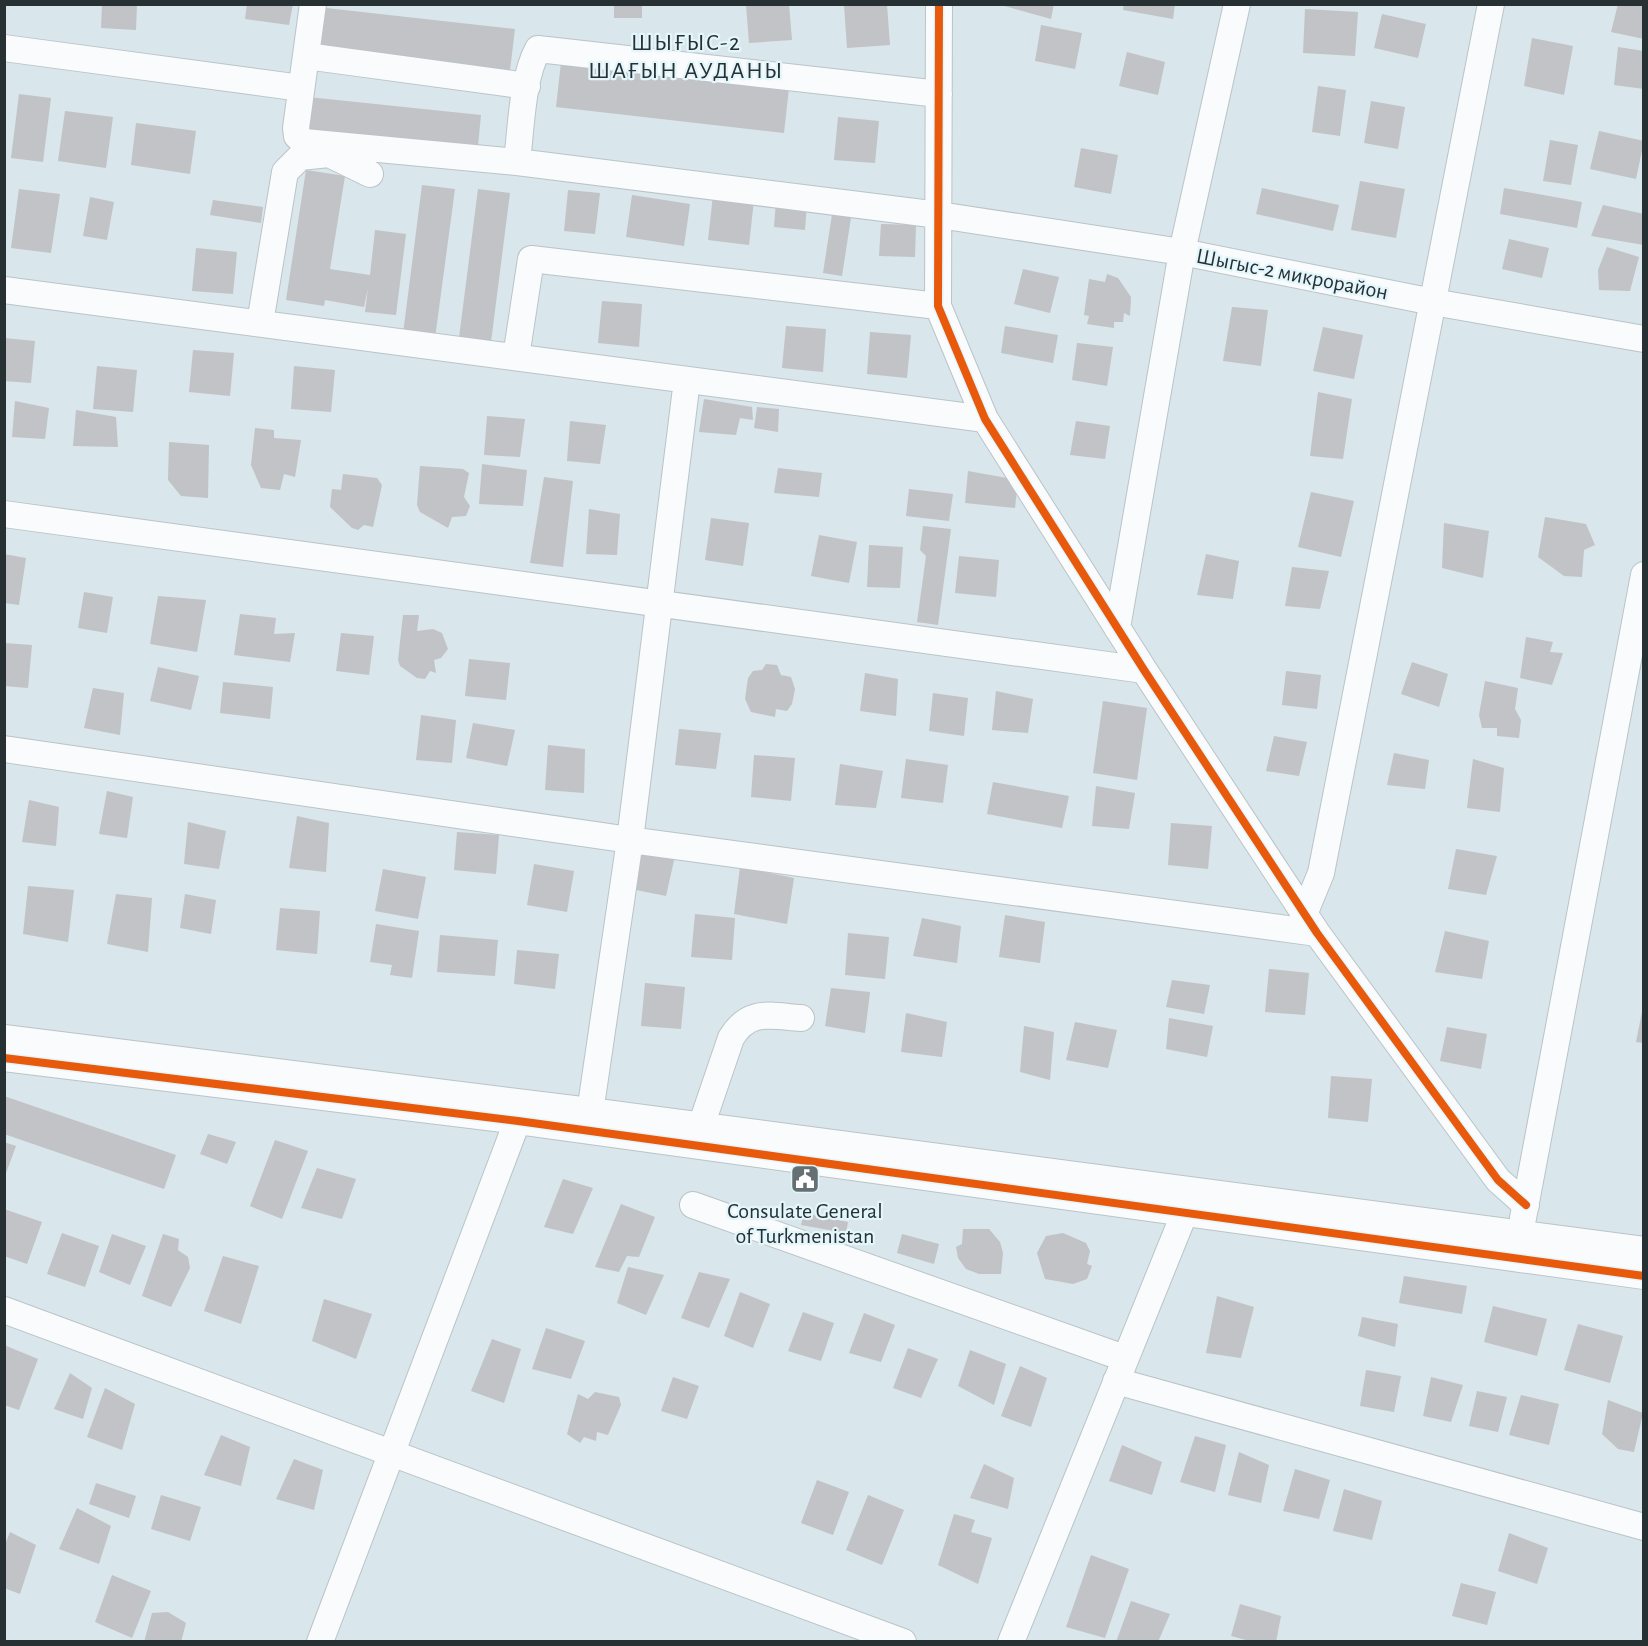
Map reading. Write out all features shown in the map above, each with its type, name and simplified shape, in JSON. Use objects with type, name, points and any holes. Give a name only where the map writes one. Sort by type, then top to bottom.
[{"type":"street","points":[[4,48],[301,88],[313,4]]},
{"type":"street","points":[[939,4],[938,306],[985,419],[1144,670],[1311,923],[1498,1180],[1526,1205]]},
{"type":"street","points":[[1117,628],[1182,252],[1237,4]]},
{"type":"street","points":[[1311,923],[1491,4]]},
{"type":"street","points":[[517,162],[527,86],[533,58],[538,49],[939,94]]},
{"type":"street","points":[[306,56],[527,86]]},
{"type":"street","name":"Шыгыс-2 микрорайон","points":[[301,88],[296,128],[297,136],[304,142],[517,162],[939,215],[1182,252],[1433,302],[1644,339]]},
{"type":"street","points":[[260,323],[285,172],[300,157],[329,154],[370,174]]},
{"type":"street","points":[[516,357],[531,259],[938,306]]},
{"type":"street","points":[[4,290],[985,419]]},
{"type":"street","points":[[589,1122],[630,840],[687,380]]},
{"type":"street","points":[[4,514],[1144,670]]},
{"type":"street","points":[[1516,1260],[1644,575]]},
{"type":"street","points":[[4,749],[630,840],[1311,923]]},
{"type":"street","points":[[701,1126],[730,1038],[738,1026],[747,1019],[758,1016],[801,1018]]},
{"type":"street","points":[[4,1038],[589,1122],[1189,1202],[1520,1234],[1644,1250]]},
{"type":"street","points":[[4,1058],[521,1112]]},
{"type":"street","points":[[320,1641],[521,1112]]},
{"type":"street","points":[[589,1122],[701,1126],[1189,1202],[1516,1260],[1644,1276]]},
{"type":"street","points":[[1011,1641],[1189,1202]]},
{"type":"street","points":[[693,1205],[1120,1370],[1644,1527]]},
{"type":"street","points":[[4,1310],[903,1641]]},
{"type":"building","points":[[102,4],[137,4],[136,30],[101,28]]},
{"type":"building","points":[[247,4],[293,4],[289,25],[245,19]]},
{"type":"building","points":[[614,4],[642,4],[642,18],[614,18]]},
{"type":"building","points":[[746,4],[789,4],[792,40],[749,43]]},
{"type":"building","points":[[997,4],[1054,4],[1051,19]]},
{"type":"building","points":[[1124,4],[1175,4],[1173,19],[1123,10]]},
{"type":"building","points":[[1618,4],[1644,4],[1644,39],[1611,32]]},
{"type":"building","points":[[844,5],[887,5],[890,45],[847,48]]},
{"type":"building","points":[[317,7],[515,29],[510,70],[312,48]]},
{"type":"building","points":[[1305,9],[1358,12],[1355,56],[1303,53]]},
{"type":"building","points":[[1382,14],[1426,24],[1418,58],[1374,48]]},
{"type":"building","points":[[1041,25],[1082,33],[1075,69],[1035,61]]},
{"type":"building","points":[[1532,38],[1573,46],[1564,95],[1524,86]]},
{"type":"building","points":[[1618,47],[1644,51],[1644,89],[1614,85]]},
{"type":"building","points":[[1127,52],[1165,62],[1158,95],[1119,86]]},
{"type":"building","points":[[561,62],[789,88],[784,133],[556,107]]},
{"type":"building","points":[[1318,86],[1346,90],[1340,136],[1312,132]]},
{"type":"building","points":[[19,94],[51,98],[43,162],[11,158]]},
{"type":"building","points":[[308,97],[481,115],[477,156],[304,138]]},
{"type":"building","points":[[1371,101],[1405,107],[1398,149],[1364,143]]},
{"type":"building","points":[[65,111],[113,117],[106,168],[58,161]]},
{"type":"building","points":[[838,117],[879,121],[875,163],[834,160]]},
{"type":"building","points":[[136,123],[196,131],[190,174],[131,165]]},
{"type":"building","points":[[1599,131],[1644,141],[1636,179],[1590,169]]},
{"type":"building","points":[[1550,140],[1578,145],[1571,185],[1543,181]]},
{"type":"building","points":[[1081,148],[1118,155],[1111,194],[1074,187]]},
{"type":"building","points":[[306,170],[345,176],[330,269],[370,275],[375,230],[406,234],[396,315],[365,312],[368,288],[364,307],[325,300],[324,306],[286,300]]},
{"type":"building","points":[[1360,181],[1405,189],[1396,238],[1351,230]]},
{"type":"building","points":[[422,185],[455,189],[435,338],[403,334]]},
{"type":"building","points":[[1262,188],[1339,205],[1333,231],[1256,214]]},
{"type":"building","points":[[1504,188],[1582,202],[1577,228],[1500,214]]},
{"type":"building","points":[[19,189],[60,194],[51,253],[11,248]]},
{"type":"building","points":[[478,189],[510,193],[491,342],[459,338]]},
{"type":"building","points":[[568,190],[600,193],[595,234],[564,231]]},
{"type":"building","points":[[632,195],[690,204],[684,246],[626,237]]},
{"type":"building","points":[[713,195],[754,200],[749,245],[708,240]]},
{"type":"building","points":[[90,197],[114,202],[107,240],[83,236]]},
{"type":"building","points":[[213,200],[263,207],[261,223],[210,215]]},
{"type":"building","points":[[776,200],[807,203],[805,230],[774,227]]},
{"type":"building","points":[[1603,205],[1644,214],[1644,245],[1591,236]]},
{"type":"building","points":[[833,208],[852,211],[842,276],[823,273]]},
{"type":"building","points":[[881,224],[916,225],[915,257],[879,256]]},
{"type":"building","points":[[1509,239],[1549,248],[1542,278],[1502,269]]},
{"type":"building","points":[[1607,247],[1639,257],[1630,291],[1599,290],[1598,270]]},
{"type":"building","points":[[196,248],[237,252],[233,294],[192,291]]},
{"type":"building","points":[[1023,269],[1059,277],[1050,313],[1014,304]]},
{"type":"building","points":[[1107,274],[1118,278],[1131,297],[1130,316],[1124,313],[1123,322],[1114,322],[1114,328],[1087,324],[1089,316],[1084,315],[1089,279],[1105,282]]},
{"type":"building","points":[[602,301],[642,304],[639,347],[598,343]]},
{"type":"building","points":[[1232,307],[1268,310],[1261,366],[1223,361]]},
{"type":"building","points":[[786,326],[826,329],[823,372],[782,368]]},
{"type":"building","points":[[1005,326],[1058,335],[1053,363],[1001,353]]},
{"type":"building","points":[[1323,327],[1363,335],[1354,379],[1313,371]]},
{"type":"building","points":[[870,332],[911,335],[907,378],[867,374]]},
{"type":"building","points":[[4,338],[35,341],[31,383],[4,381]]},
{"type":"building","points":[[1077,343],[1113,347],[1107,386],[1072,380]]},
{"type":"building","points":[[193,350],[234,353],[230,396],[189,392]]},
{"type":"building","points":[[97,366],[137,370],[133,412],[93,409]]},
{"type":"building","points":[[294,366],[335,370],[331,412],[291,409]]},
{"type":"building","points":[[1318,392],[1352,399],[1343,459],[1310,456]]},
{"type":"building","points":[[704,399],[752,407],[753,420],[740,418],[736,435],[699,432]]},
{"type":"building","points":[[15,401],[49,408],[45,439],[12,437]]},
{"type":"building","points":[[757,407],[779,409],[778,432],[754,428]]},
{"type":"building","points":[[76,410],[116,417],[118,447],[73,446]]},
{"type":"building","points":[[487,416],[525,419],[520,457],[484,455]]},
{"type":"building","points":[[570,421],[606,425],[600,464],[567,461]]},
{"type":"building","points":[[1076,421],[1110,426],[1105,459],[1070,455]]},
{"type":"building","points":[[255,428],[274,430],[274,438],[301,440],[295,477],[284,474],[280,490],[261,488],[251,465]]},
{"type":"building","points":[[169,442],[209,445],[208,498],[181,496],[168,480]]},
{"type":"building","points":[[482,464],[527,470],[523,506],[479,504]]},
{"type":"building","points":[[420,466],[463,469],[469,473],[464,497],[470,506],[466,516],[452,517],[448,528],[420,512],[417,505]]},
{"type":"building","points":[[778,468],[822,473],[819,497],[774,493]]},
{"type":"building","points":[[968,471],[1018,480],[1015,508],[965,503]]},
{"type":"building","points":[[343,474],[377,478],[382,485],[373,527],[364,525],[358,530],[352,528],[330,507],[332,489],[341,490]]},
{"type":"building","points":[[544,477],[573,481],[563,567],[530,563]]},
{"type":"building","points":[[909,489],[953,494],[949,521],[906,516]]},
{"type":"building","points":[[1311,492],[1354,501],[1341,557],[1298,547]]},
{"type":"building","points":[[589,509],[620,514],[617,555],[586,554]]},
{"type":"building","points":[[1545,517],[1586,524],[1595,545],[1584,550],[1582,577],[1564,576],[1538,557]]},
{"type":"building","points":[[711,518],[749,523],[743,566],[705,560]]},
{"type":"building","points":[[1444,523],[1489,531],[1483,578],[1442,568]]},
{"type":"building","points":[[923,526],[951,529],[938,625],[917,622],[926,556],[920,550]]},
{"type":"building","points":[[819,535],[857,542],[849,583],[811,576]]},
{"type":"building","points":[[869,545],[903,547],[900,588],[867,587]]},
{"type":"building","points":[[4,554],[26,558],[19,605],[4,603]]},
{"type":"building","points":[[1206,554],[1239,561],[1233,599],[1197,595]]},
{"type":"building","points":[[959,556],[999,560],[996,597],[955,593]]},
{"type":"building","points":[[1292,567],[1329,571],[1320,609],[1285,606]]},
{"type":"building","points":[[84,592],[113,597],[107,633],[78,628]]},
{"type":"building","points":[[158,596],[206,600],[197,652],[150,644]]},
{"type":"building","points":[[240,614],[276,618],[274,634],[295,633],[290,662],[234,655]]},
{"type":"building","points":[[403,615],[419,615],[417,631],[433,629],[442,633],[448,649],[441,658],[434,660],[436,673],[430,671],[425,679],[417,678],[400,666],[398,660]]},
{"type":"building","points":[[341,633],[374,636],[369,675],[336,671]]},
{"type":"building","points":[[1526,637],[1553,642],[1550,652],[1563,653],[1552,685],[1520,678]]},
{"type":"building","points":[[4,643],[32,645],[28,688],[4,686]]},
{"type":"building","points":[[469,659],[510,663],[506,700],[465,696]]},
{"type":"building","points":[[1412,662],[1448,674],[1439,707],[1401,694]]},
{"type":"building","points":[[766,664],[777,665],[781,675],[791,677],[795,689],[792,704],[787,711],[776,709],[775,717],[751,712],[745,699],[748,678],[753,671],[762,670]]},
{"type":"building","points":[[158,667],[199,676],[191,710],[150,701]]},
{"type":"building","points":[[1286,671],[1321,675],[1317,709],[1282,705]]},
{"type":"building","points":[[865,673],[898,679],[896,716],[860,711]]},
{"type":"building","points":[[1485,681],[1518,688],[1515,709],[1521,720],[1519,738],[1497,736],[1497,728],[1482,728],[1479,715]]},
{"type":"building","points":[[223,682],[273,687],[270,719],[220,713]]},
{"type":"building","points":[[93,688],[124,693],[120,735],[84,728]]},
{"type":"building","points":[[996,691],[1033,699],[1028,733],[992,730]]},
{"type":"building","points":[[933,693],[968,698],[964,736],[929,731]]},
{"type":"building","points":[[1103,701],[1147,708],[1137,780],[1093,773]]},
{"type":"building","points":[[421,715],[456,720],[452,763],[416,760]]},
{"type":"building","points":[[473,723],[515,730],[507,766],[466,758]]},
{"type":"building","points":[[679,729],[721,733],[716,769],[675,765]]},
{"type":"building","points":[[1274,736],[1307,742],[1299,776],[1266,771]]},
{"type":"building","points":[[548,745],[585,749],[584,793],[545,790]]},
{"type":"building","points":[[1394,753],[1429,760],[1425,789],[1387,785]]},
{"type":"building","points":[[754,755],[795,758],[791,801],[751,797]]},
{"type":"building","points":[[906,759],[948,765],[943,803],[901,798]]},
{"type":"building","points":[[1473,759],[1504,768],[1500,812],[1467,808]]},
{"type":"building","points":[[840,764],[883,771],[876,808],[835,805]]},
{"type":"building","points":[[993,782],[1069,796],[1062,828],[987,814]]},
{"type":"building","points":[[1096,786],[1135,793],[1129,829],[1092,826]]},
{"type":"building","points":[[107,791],[133,797],[127,838],[99,834]]},
{"type":"building","points":[[29,800],[59,807],[56,846],[22,842]]},
{"type":"building","points":[[297,816],[329,823],[326,872],[289,868]]},
{"type":"building","points":[[188,822],[226,831],[219,869],[184,864]]},
{"type":"building","points":[[1171,823],[1212,826],[1208,869],[1168,865]]},
{"type":"building","points":[[457,832],[499,835],[496,874],[454,870]]},
{"type":"building","points":[[638,849],[675,856],[666,896],[631,889]]},
{"type":"building","points":[[1456,849],[1497,856],[1486,895],[1448,889]]},
{"type":"building","points":[[534,864],[574,871],[567,912],[527,905]]},
{"type":"building","points":[[740,867],[794,878],[787,924],[734,914]]},
{"type":"building","points":[[383,869],[426,877],[418,919],[375,911]]},
{"type":"building","points":[[28,886],[74,890],[68,942],[23,934]]},
{"type":"building","points":[[116,894],[152,898],[148,952],[107,944]]},
{"type":"building","points":[[185,894],[216,900],[211,934],[180,928]]},
{"type":"building","points":[[280,908],[320,911],[317,954],[276,950]]},
{"type":"building","points":[[695,914],[735,918],[732,960],[691,957]]},
{"type":"building","points":[[1005,915],[1045,922],[1040,963],[999,957]]},
{"type":"building","points":[[922,918],[961,926],[957,963],[913,956]]},
{"type":"building","points":[[376,924],[419,931],[412,978],[390,975],[392,965],[370,962]]},
{"type":"building","points":[[1445,931],[1489,941],[1482,979],[1435,972]]},
{"type":"building","points":[[848,933],[889,937],[885,979],[845,975]]},
{"type":"building","points":[[440,935],[498,940],[495,976],[437,972]]},
{"type":"building","points":[[517,950],[559,954],[555,989],[514,984]]},
{"type":"building","points":[[1269,969],[1309,973],[1305,1015],[1265,1012]]},
{"type":"building","points":[[1172,980],[1210,985],[1204,1014],[1166,1007]]},
{"type":"building","points":[[645,983],[685,987],[681,1029],[641,1026]]},
{"type":"building","points":[[831,988],[870,992],[865,1033],[825,1026]]},
{"type":"building","points":[[1642,1012],[1644,1012],[1644,1043],[1636,1042]]},
{"type":"building","points":[[906,1013],[947,1022],[942,1057],[901,1052]]},
{"type":"building","points":[[1169,1018],[1213,1026],[1207,1057],[1166,1049]]},
{"type":"building","points":[[1075,1022],[1117,1030],[1108,1068],[1066,1060]]},
{"type":"building","points":[[1024,1026],[1054,1032],[1050,1080],[1020,1072]]},
{"type":"building","points":[[1447,1027],[1487,1034],[1481,1069],[1440,1061]]},
{"type":"building","points":[[1331,1076],[1372,1079],[1368,1122],[1328,1118]]},
{"type":"building","points":[[4,1096],[176,1155],[164,1189],[4,1134]]},
{"type":"building","points":[[208,1134],[236,1142],[227,1164],[200,1154]]},
{"type":"building","points":[[275,1140],[308,1151],[282,1219],[250,1206]]},
{"type":"building","points":[[4,1142],[16,1146],[5,1176],[4,1176]]},
{"type":"building","points":[[317,1168],[356,1179],[342,1219],[301,1208]]},
{"type":"building","points":[[563,1179],[593,1188],[573,1234],[544,1227]]},
{"type":"building","points":[[621,1204],[655,1217],[639,1257],[627,1256],[619,1272],[595,1267]]},
{"type":"building","points":[[4,1209],[42,1222],[27,1264],[4,1256]]},
{"type":"building","points":[[804,1213],[848,1222],[846,1233],[801,1225]]},
{"type":"building","points":[[963,1229],[989,1229],[1000,1242],[1003,1253],[1001,1274],[979,1274],[966,1269],[958,1258],[956,1247],[962,1244]]},
{"type":"building","points":[[62,1233],[99,1246],[85,1287],[47,1274]]},
{"type":"building","points":[[1063,1233],[1086,1243],[1090,1251],[1087,1264],[1092,1266],[1087,1279],[1073,1284],[1045,1279],[1037,1253],[1046,1236]]},
{"type":"building","points":[[112,1234],[146,1246],[130,1285],[99,1272]]},
{"type":"building","points":[[163,1234],[179,1239],[178,1250],[188,1257],[190,1268],[171,1307],[142,1296]]},
{"type":"building","points":[[902,1234],[939,1244],[934,1264],[897,1253]]},
{"type":"building","points":[[223,1256],[259,1266],[241,1324],[204,1311]]},
{"type":"building","points":[[628,1267],[664,1275],[646,1315],[617,1303]]},
{"type":"building","points":[[699,1272],[730,1279],[709,1328],[681,1318]]},
{"type":"building","points":[[1404,1276],[1467,1286],[1462,1314],[1399,1303]]},
{"type":"building","points":[[740,1292],[770,1304],[753,1348],[724,1336]]},
{"type":"building","points":[[1217,1296],[1254,1307],[1241,1358],[1206,1353]]},
{"type":"building","points":[[324,1299],[372,1314],[356,1359],[312,1341]]},
{"type":"building","points":[[1493,1306],[1547,1319],[1537,1356],[1484,1342]]},
{"type":"building","points":[[803,1312],[834,1323],[821,1361],[788,1351]]},
{"type":"building","points":[[864,1313],[895,1325],[881,1362],[849,1353]]},
{"type":"building","points":[[1362,1317],[1398,1324],[1395,1347],[1358,1336]]},
{"type":"building","points":[[1578,1324],[1623,1336],[1610,1383],[1564,1370]]},
{"type":"building","points":[[546,1328],[585,1341],[571,1379],[532,1369]]},
{"type":"building","points":[[492,1339],[521,1349],[504,1403],[471,1391]]},
{"type":"building","points":[[4,1345],[38,1359],[19,1410],[4,1405]]},
{"type":"building","points":[[908,1348],[938,1359],[921,1398],[893,1388]]},
{"type":"building","points":[[970,1350],[1006,1364],[994,1405],[958,1386]]},
{"type":"building","points":[[1020,1366],[1047,1378],[1031,1427],[1001,1416]]},
{"type":"building","points":[[1366,1370],[1401,1376],[1394,1412],[1360,1406]]},
{"type":"building","points":[[70,1373],[92,1388],[83,1419],[54,1409]]},
{"type":"building","points":[[673,1377],[699,1386],[687,1419],[661,1411]]},
{"type":"building","points":[[1431,1377],[1463,1385],[1451,1422],[1423,1416]]},
{"type":"building","points":[[105,1388],[135,1404],[122,1450],[87,1437]]},
{"type":"building","points":[[1477,1391],[1507,1397],[1498,1432],[1469,1426]]},
{"type":"building","points":[[595,1392],[619,1397],[621,1405],[608,1435],[597,1432],[596,1441],[584,1437],[580,1443],[567,1434],[578,1394],[588,1399]]},
{"type":"building","points":[[1521,1395],[1559,1404],[1549,1445],[1509,1435]]},
{"type":"building","points":[[1608,1400],[1643,1413],[1634,1452],[1618,1449],[1602,1434]]},
{"type":"building","points":[[221,1435],[250,1447],[241,1486],[204,1475]]},
{"type":"building","points":[[1195,1436],[1226,1445],[1215,1492],[1180,1482]]},
{"type":"building","points":[[1122,1445],[1162,1462],[1152,1495],[1109,1481]]},
{"type":"building","points":[[1239,1452],[1269,1465],[1261,1503],[1228,1495]]},
{"type":"building","points":[[294,1459],[323,1470],[314,1510],[276,1499]]},
{"type":"building","points":[[984,1464],[1014,1478],[1008,1509],[970,1498]]},
{"type":"building","points":[[1295,1469],[1330,1480],[1319,1519],[1283,1511]]},
{"type":"building","points":[[817,1480],[849,1492],[833,1535],[801,1523]]},
{"type":"building","points":[[96,1483],[136,1496],[129,1518],[89,1504]]},
{"type":"building","points":[[1344,1489],[1382,1501],[1372,1540],[1333,1531]]},
{"type":"building","points":[[161,1495],[201,1507],[190,1541],[151,1529]]},
{"type":"building","points":[[868,1495],[904,1510],[882,1565],[846,1550]]},
{"type":"building","points":[[77,1508],[111,1526],[99,1564],[59,1549]]},
{"type":"building","points":[[954,1514],[975,1520],[971,1532],[992,1538],[978,1584],[938,1565]]},
{"type":"building","points":[[10,1532],[36,1545],[20,1594],[4,1588],[4,1547]]},
{"type":"building","points":[[1509,1533],[1548,1548],[1537,1584],[1498,1571]]},
{"type":"building","points":[[1091,1555],[1129,1569],[1105,1638],[1066,1627]]},
{"type":"building","points":[[112,1575],[151,1591],[132,1638],[95,1622]]},
{"type":"building","points":[[1461,1583],[1496,1592],[1487,1625],[1452,1616]]},
{"type":"building","points":[[1131,1601],[1170,1614],[1158,1642],[1116,1642]]},
{"type":"building","points":[[1240,1604],[1281,1616],[1276,1642],[1253,1642],[1231,1636]]},
{"type":"building","points":[[168,1612],[186,1623],[181,1642],[144,1642],[152,1613]]},
{"type":"cycle path","points":[[939,4],[938,306],[985,419],[1144,670],[1317,933],[1498,1180],[1526,1205]]},
{"type":"cycle path","points":[[4,1058],[518,1121],[1644,1276]]},
{"type":"place","name":"Consulate General of Turkmenistan","points":[[805,1179]]},
{"type":"district","name":"ШЫҒЫС-2 ШАҒЫН АУДАНЫ","points":[[686,57]]}]
